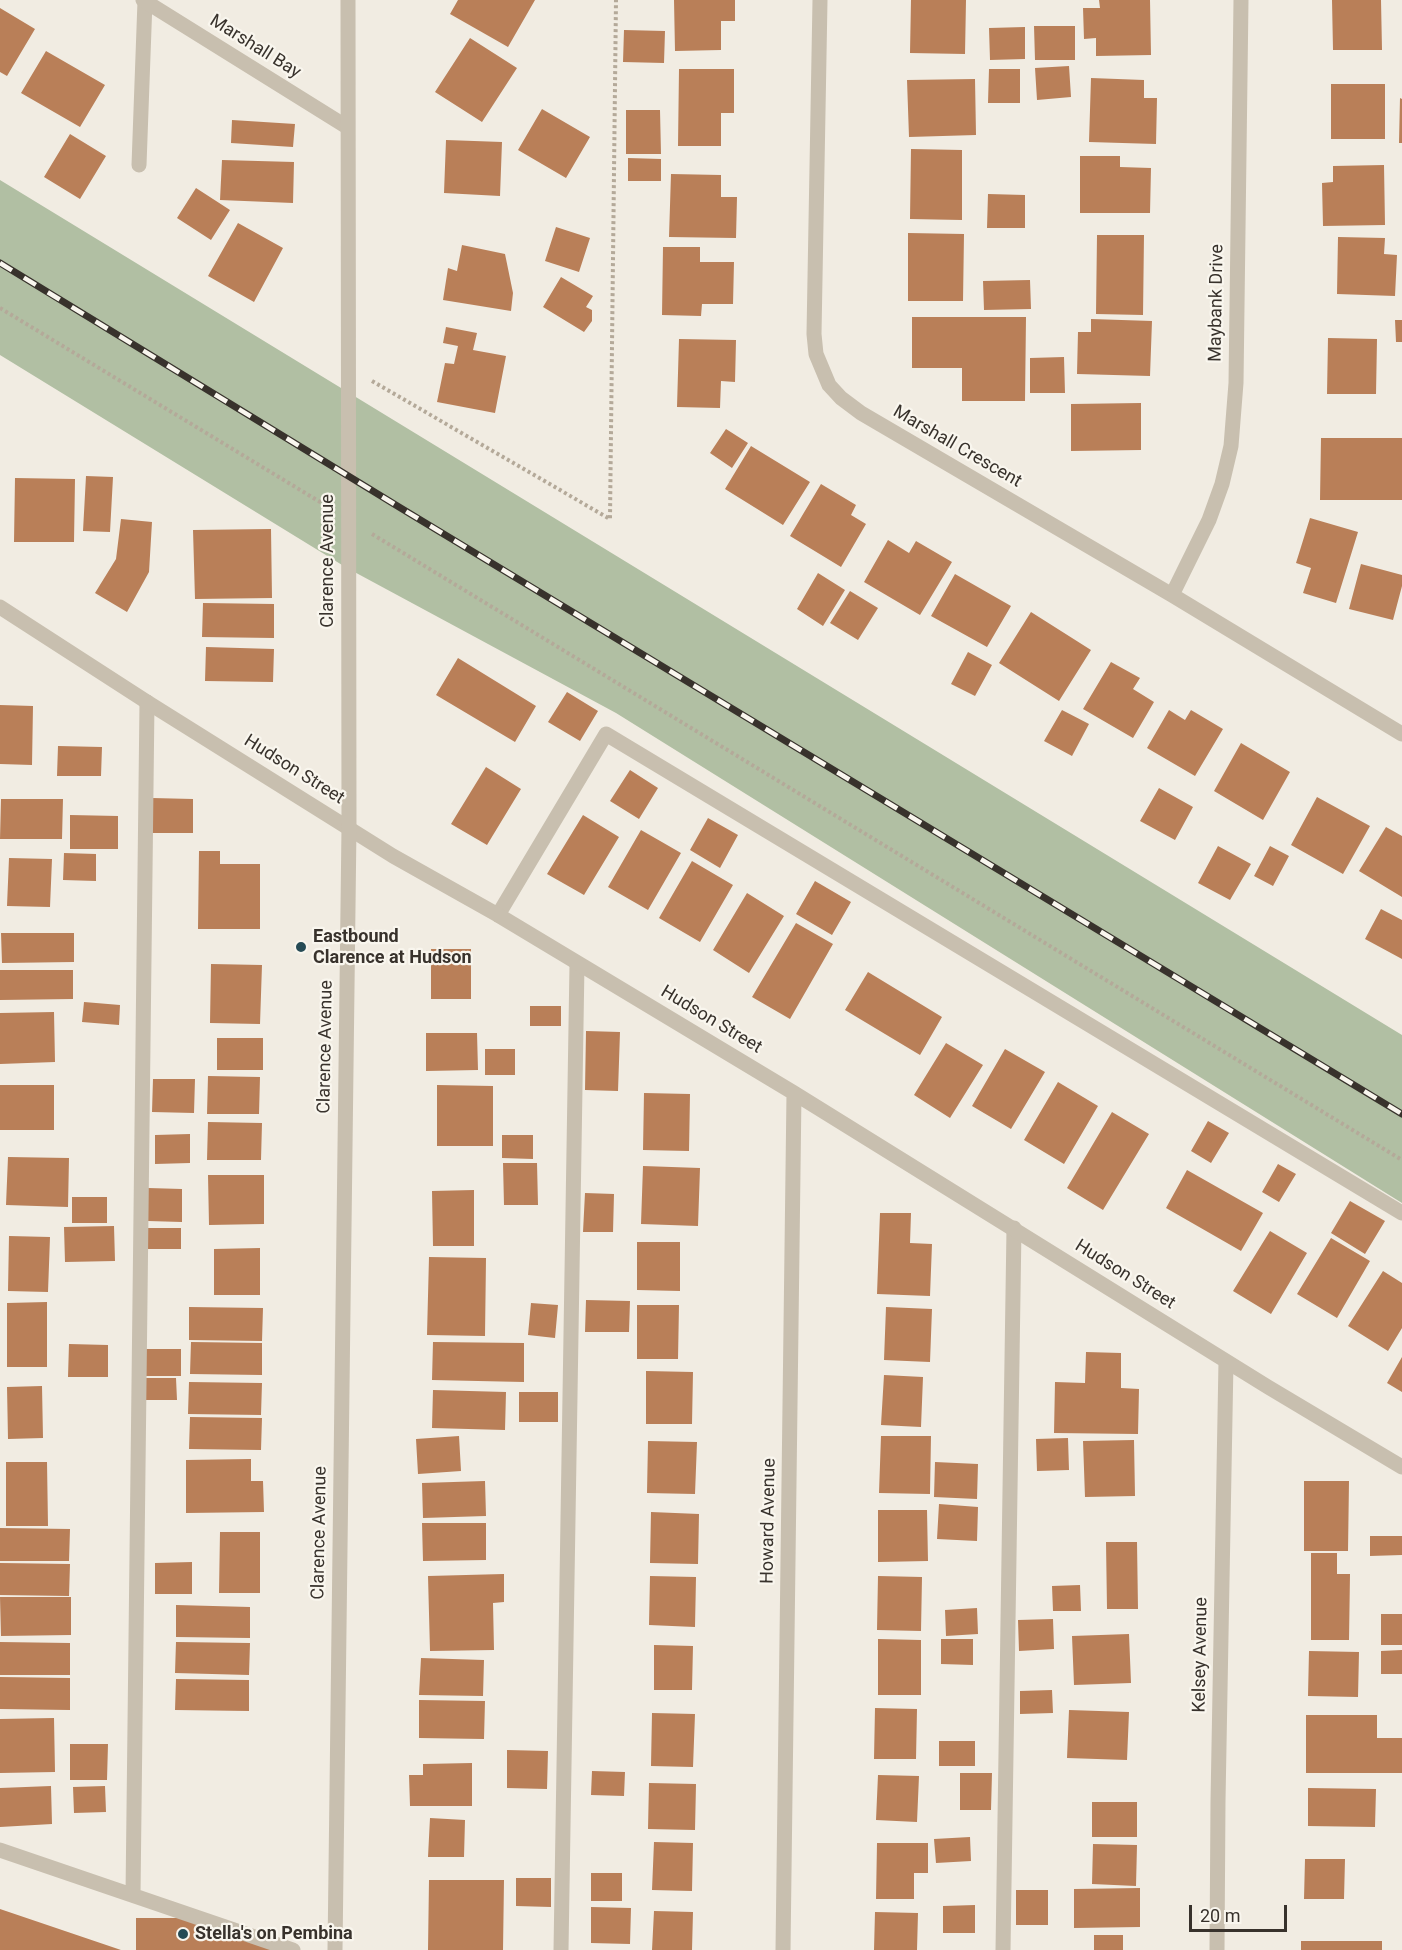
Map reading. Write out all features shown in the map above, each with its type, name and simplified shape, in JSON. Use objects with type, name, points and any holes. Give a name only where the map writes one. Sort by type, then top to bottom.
[{"type":"street","name":"Clarence Avenue","points":[[335,1950],[349,828],[348,0]]},
{"type":"street","name":"Marshall Crescent","points":[[820,0],[814,334],[816,354],[829,385],[841,398],[861,413],[1172,595],[1402,734]]},
{"type":"street","name":"Maybank Drive","points":[[1172,595],[1209,520],[1222,484],[1231,446],[1236,383],[1241,0]]},
{"type":"street","name":"Marshall Bay","points":[[144,1],[347,127]]},
{"type":"street","points":[[139,165],[144,1]]},
{"type":"street","name":"Hudson Street","points":[[0,607],[393,856],[498,915],[794,1093],[1226,1361],[1402,1467]]},
{"type":"street","points":[[133,1895],[147,702]]},
{"type":"street","points":[[498,915],[606,734],[1402,1213]]},
{"type":"street","points":[[561,1950],[577,964]]},
{"type":"street","name":"Howard Avenue","points":[[783,1950],[794,1093]]},
{"type":"street","points":[[1003,1950],[1014,1228]]},
{"type":"street","name":"Kelsey Avenue","points":[[1217,1950],[1226,1361]]},
{"type":"street","points":[[0,1850],[293,1950]]},
{"type":"path","points":[[348,367],[610,519],[616,0]]},
{"type":"path","points":[[0,308],[1402,1160]]},
{"type":"green space","points":[[0,180],[1402,1035],[1402,1203],[616,713],[347,568],[0,355]]},
{"type":"building","points":[[458,0],[535,0],[508,47],[450,14]]},
{"type":"building","points":[[674,0],[735,0],[735,21],[721,21],[721,50],[675,51]]},
{"type":"building","points":[[911,0],[966,0],[965,54],[910,53]]},
{"type":"building","points":[[1099,0],[1150,0],[1151,55],[1096,56],[1096,38],[1084,39],[1083,8],[1100,8]]},
{"type":"building","points":[[1332,0],[1381,0],[1382,50],[1333,50]]},
{"type":"building","points":[[0,8],[35,29],[7,76],[0,72]]},
{"type":"building","points":[[1034,26],[1075,26],[1075,60],[1035,60]]},
{"type":"building","points":[[1025,27],[1025,59],[990,60],[989,28]]},
{"type":"building","points":[[624,30],[665,31],[664,63],[623,62]]},
{"type":"building","points":[[470,38],[517,68],[482,122],[435,92]]},
{"type":"building","points":[[46,51],[105,85],[80,127],[21,93]]},
{"type":"building","points":[[1069,66],[1071,97],[1037,100],[1035,68]]},
{"type":"building","points":[[679,69],[734,69],[734,113],[721,113],[721,146],[678,146]]},
{"type":"building","points":[[989,69],[1020,69],[1020,103],[988,103]]},
{"type":"building","points":[[1091,78],[1144,80],[1144,98],[1157,98],[1156,144],[1089,142]]},
{"type":"building","points":[[975,79],[976,135],[909,137],[907,80]]},
{"type":"building","points":[[1331,84],[1385,84],[1385,139],[1331,139]]},
{"type":"building","points":[[1400,98],[1402,99],[1402,143],[1399,143]]},
{"type":"building","points":[[542,109],[590,137],[566,178],[518,150]]},
{"type":"building","points":[[626,110],[660,110],[661,154],[626,154]]},
{"type":"building","points":[[232,120],[295,124],[293,147],[231,143]]},
{"type":"building","points":[[70,134],[106,156],[80,199],[44,177]]},
{"type":"building","points":[[446,140],[502,142],[500,196],[444,193]]},
{"type":"building","points":[[911,149],[962,150],[962,220],[910,219]]},
{"type":"building","points":[[1080,156],[1120,156],[1120,167],[1151,168],[1150,213],[1080,213]]},
{"type":"building","points":[[628,158],[661,159],[661,181],[628,181]]},
{"type":"building","points":[[222,160],[294,162],[293,203],[220,200]]},
{"type":"building","points":[[1384,165],[1385,225],[1323,226],[1322,183],[1333,182],[1333,166]]},
{"type":"building","points":[[671,174],[721,175],[721,197],[737,197],[736,238],[669,237]]},
{"type":"building","points":[[196,188],[230,210],[211,240],[177,218]]},
{"type":"building","points":[[988,194],[1025,195],[1025,228],[987,228]]},
{"type":"building","points":[[238,223],[283,248],[254,302],[208,276]]},
{"type":"building","points":[[556,227],[590,238],[579,272],[545,261]]},
{"type":"building","points":[[908,233],[964,234],[963,301],[908,301]]},
{"type":"building","points":[[1097,235],[1144,235],[1143,315],[1096,314]]},
{"type":"building","points":[[1338,237],[1385,238],[1384,254],[1397,255],[1395,296],[1337,294]]},
{"type":"building","points":[[462,245],[505,254],[513,293],[511,311],[443,300],[448,268],[457,271]]},
{"type":"building","points":[[663,247],[700,247],[700,262],[734,262],[733,304],[702,304],[701,316],[662,315]]},
{"type":"building","points":[[561,277],[593,296],[586,307],[592,310],[592,321],[584,332],[543,307]]},
{"type":"building","points":[[1030,280],[1031,309],[984,310],[983,281]]},
{"type":"building","points":[[912,317],[1026,317],[1025,401],[962,401],[962,368],[912,368]]},
{"type":"building","points":[[1091,319],[1152,321],[1150,376],[1077,374],[1078,332],[1091,332]]},
{"type":"building","points":[[1395,320],[1402,320],[1402,342],[1396,342]]},
{"type":"building","points":[[446,327],[477,333],[473,350],[506,356],[495,413],[437,402],[445,363],[454,364],[458,346],[443,343]]},
{"type":"building","points":[[1328,338],[1377,339],[1376,394],[1327,394]]},
{"type":"building","points":[[679,339],[736,340],[735,382],[721,381],[720,408],[677,407]]},
{"type":"building","points":[[1064,357],[1065,393],[1030,393],[1030,358]]},
{"type":"building","points":[[1141,403],[1141,450],[1071,451],[1071,404]]},
{"type":"building","points":[[726,429],[748,443],[732,468],[710,453]]},
{"type":"building","points":[[1321,438],[1402,438],[1402,500],[1320,500]]},
{"type":"building","points":[[751,446],[810,482],[783,525],[725,489]]},
{"type":"building","points":[[86,476],[113,477],[110,532],[83,531]]},
{"type":"building","points":[[15,478],[75,479],[74,542],[14,542]]},
{"type":"building","points":[[821,484],[856,505],[851,515],[866,524],[841,567],[790,536]]},
{"type":"building","points":[[1310,518],[1358,532],[1336,603],[1303,593],[1311,568],[1296,563]]},
{"type":"building","points":[[121,519],[152,522],[149,572],[127,612],[95,593],[116,559]]},
{"type":"building","points":[[271,529],[272,598],[195,599],[193,530]]},
{"type":"building","points":[[888,540],[909,553],[916,541],[952,562],[920,615],[864,582]]},
{"type":"building","points":[[1361,564],[1402,575],[1402,586],[1393,620],[1349,609]]},
{"type":"building","points":[[818,573],[845,590],[823,626],[797,609]]},
{"type":"building","points":[[955,574],[1011,606],[987,647],[931,616]]},
{"type":"building","points":[[850,591],[878,608],[858,640],[830,623]]},
{"type":"building","points":[[203,603],[274,604],[274,638],[202,637]]},
{"type":"building","points":[[1031,612],[1091,650],[1059,701],[999,663]]},
{"type":"building","points":[[206,647],[274,649],[273,682],[205,681]]},
{"type":"building","points":[[968,652],[992,665],[975,696],[951,684]]},
{"type":"building","points":[[458,658],[536,706],[515,742],[436,695]]},
{"type":"building","points":[[1111,662],[1140,678],[1133,689],[1154,702],[1133,738],[1083,709]]},
{"type":"building","points":[[567,692],[598,711],[580,741],[548,722]]},
{"type":"building","points":[[0,705],[33,706],[32,765],[0,764]]},
{"type":"building","points":[[1062,710],[1089,724],[1072,756],[1044,741]]},
{"type":"building","points":[[1169,710],[1185,720],[1191,710],[1223,729],[1195,776],[1147,748]]},
{"type":"building","points":[[1241,743],[1290,772],[1263,820],[1214,791]]},
{"type":"building","points":[[58,746],[102,747],[101,776],[57,776]]},
{"type":"building","points":[[486,767],[521,789],[487,845],[451,824]]},
{"type":"building","points":[[630,770],[658,788],[639,819],[610,801]]},
{"type":"building","points":[[1159,788],[1193,807],[1175,840],[1140,821]]},
{"type":"building","points":[[1317,797],[1370,826],[1343,874],[1291,845]]},
{"type":"building","points":[[152,798],[193,799],[193,833],[151,833]]},
{"type":"building","points":[[1,799],[63,799],[62,839],[0,839]]},
{"type":"building","points":[[70,815],[118,816],[118,849],[70,849]]},
{"type":"building","points":[[583,815],[619,837],[584,895],[547,874]]},
{"type":"building","points":[[708,818],[738,835],[720,868],[690,850]]},
{"type":"building","points":[[1386,827],[1402,836],[1402,897],[1359,871]]},
{"type":"building","points":[[641,830],[681,853],[648,910],[608,887]]},
{"type":"building","points":[[1218,846],[1251,864],[1230,900],[1198,883]]},
{"type":"building","points":[[1270,846],[1289,856],[1273,886],[1254,876]]},
{"type":"building","points":[[199,851],[220,851],[220,864],[260,864],[260,929],[198,929]]},
{"type":"building","points":[[64,853],[96,854],[96,881],[63,880]]},
{"type":"building","points":[[9,858],[52,859],[50,907],[7,906]]},
{"type":"building","points":[[692,861],[733,885],[700,942],[659,918]]},
{"type":"building","points":[[815,881],[851,902],[832,935],[796,914]]},
{"type":"building","points":[[747,893],[784,916],[749,973],[713,950]]},
{"type":"building","points":[[1381,909],[1402,920],[1402,959],[1365,939]]},
{"type":"building","points":[[796,923],[833,944],[790,1019],[752,997]]},
{"type":"building","points":[[1,933],[74,933],[74,962],[2,963]]},
{"type":"building","points":[[431,949],[471,949],[471,999],[431,999]]},
{"type":"building","points":[[211,964],[262,965],[260,1024],[210,1023]]},
{"type":"building","points":[[0,970],[73,970],[73,999],[0,1000]]},
{"type":"building","points":[[868,972],[942,1017],[920,1055],[845,1010]]},
{"type":"building","points":[[84,1002],[120,1005],[119,1025],[82,1022]]},
{"type":"building","points":[[530,1006],[561,1006],[561,1026],[530,1026]]},
{"type":"building","points":[[54,1012],[55,1062],[0,1064],[0,1013]]},
{"type":"building","points":[[586,1031],[620,1032],[618,1091],[585,1090]]},
{"type":"building","points":[[426,1033],[477,1033],[478,1070],[426,1071]]},
{"type":"building","points":[[217,1038],[263,1038],[263,1070],[217,1070]]},
{"type":"building","points":[[946,1043],[983,1065],[950,1118],[914,1095]]},
{"type":"building","points":[[485,1049],[515,1049],[515,1075],[485,1075]]},
{"type":"building","points":[[1005,1049],[1045,1072],[1011,1129],[972,1106]]},
{"type":"building","points":[[208,1076],[260,1077],[259,1114],[207,1114]]},
{"type":"building","points":[[153,1079],[195,1079],[194,1113],[152,1112]]},
{"type":"building","points":[[1058,1082],[1098,1106],[1064,1164],[1024,1140]]},
{"type":"building","points":[[0,1085],[54,1085],[54,1130],[0,1130]]},
{"type":"building","points":[[437,1085],[493,1086],[493,1146],[437,1146]]},
{"type":"building","points":[[644,1093],[690,1094],[689,1151],[643,1150]]},
{"type":"building","points":[[1112,1112],[1149,1134],[1103,1210],[1067,1188]]},
{"type":"building","points":[[1208,1121],[1229,1133],[1211,1163],[1191,1151]]},
{"type":"building","points":[[208,1122],[262,1123],[261,1160],[207,1160]]},
{"type":"building","points":[[190,1134],[190,1163],[155,1164],[155,1135]]},
{"type":"building","points":[[502,1135],[533,1135],[533,1159],[502,1158]]},
{"type":"building","points":[[8,1157],[69,1158],[68,1207],[6,1205]]},
{"type":"building","points":[[503,1163],[537,1163],[538,1205],[504,1205]]},
{"type":"building","points":[[1278,1164],[1296,1174],[1279,1202],[1262,1192]]},
{"type":"building","points":[[643,1166],[700,1168],[698,1226],[641,1224]]},
{"type":"building","points":[[1187,1170],[1263,1213],[1241,1251],[1166,1208]]},
{"type":"building","points":[[208,1175],[264,1175],[264,1224],[209,1225]]},
{"type":"building","points":[[148,1188],[182,1189],[182,1222],[148,1221]]},
{"type":"building","points":[[474,1190],[474,1246],[433,1246],[432,1191]]},
{"type":"building","points":[[585,1193],[614,1194],[613,1232],[583,1232]]},
{"type":"building","points":[[72,1197],[107,1197],[107,1223],[72,1223]]},
{"type":"building","points":[[1350,1201],[1385,1221],[1365,1254],[1331,1233]]},
{"type":"building","points":[[880,1213],[911,1213],[910,1243],[932,1244],[930,1296],[877,1294]]},
{"type":"building","points":[[114,1226],[115,1261],[65,1262],[64,1227]]},
{"type":"building","points":[[148,1228],[181,1228],[181,1249],[147,1249]]},
{"type":"building","points":[[1270,1231],[1307,1253],[1271,1314],[1233,1291]]},
{"type":"building","points":[[9,1236],[50,1237],[48,1292],[8,1291]]},
{"type":"building","points":[[1331,1238],[1370,1261],[1337,1318],[1297,1294]]},
{"type":"building","points":[[637,1242],[680,1242],[680,1291],[637,1290]]},
{"type":"building","points":[[260,1248],[260,1295],[214,1295],[214,1249]]},
{"type":"building","points":[[429,1257],[486,1258],[485,1336],[427,1335]]},
{"type":"building","points":[[1383,1271],[1402,1283],[1402,1328],[1388,1351],[1348,1326]]},
{"type":"building","points":[[586,1300],[630,1301],[629,1332],[585,1332]]},
{"type":"building","points":[[47,1302],[47,1367],[7,1367],[7,1303]]},
{"type":"building","points":[[531,1303],[558,1305],[555,1338],[528,1335]]},
{"type":"building","points":[[637,1305],[679,1305],[678,1359],[637,1359]]},
{"type":"building","points":[[189,1307],[263,1308],[262,1341],[189,1340]]},
{"type":"building","points":[[886,1307],[932,1309],[930,1362],[884,1360]]},
{"type":"building","points":[[191,1342],[262,1343],[262,1375],[190,1374]]},
{"type":"building","points":[[433,1342],[524,1343],[524,1382],[432,1380]]},
{"type":"building","points":[[69,1344],[108,1345],[108,1377],[68,1377]]},
{"type":"building","points":[[144,1349],[181,1349],[181,1376],[144,1376]]},
{"type":"building","points":[[1086,1352],[1121,1353],[1121,1388],[1139,1389],[1138,1434],[1054,1433],[1055,1382],[1085,1383]]},
{"type":"building","points":[[1402,1357],[1402,1392],[1387,1383]]},
{"type":"building","points":[[646,1371],[693,1372],[692,1424],[646,1424]]},
{"type":"building","points":[[884,1375],[923,1377],[921,1427],[881,1425]]},
{"type":"building","points":[[145,1378],[176,1378],[177,1400],[145,1400]]},
{"type":"building","points":[[189,1382],[262,1383],[261,1415],[188,1414]]},
{"type":"building","points":[[42,1386],[43,1438],[8,1439],[7,1387]]},
{"type":"building","points":[[433,1390],[506,1392],[505,1430],[432,1428]]},
{"type":"building","points":[[519,1392],[558,1392],[558,1422],[519,1422]]},
{"type":"building","points":[[190,1417],[262,1418],[261,1450],[189,1449]]},
{"type":"building","points":[[459,1436],[461,1471],[418,1474],[416,1439]]},
{"type":"building","points":[[881,1436],[931,1436],[930,1494],[879,1493]]},
{"type":"building","points":[[1068,1438],[1069,1470],[1037,1471],[1036,1439]]},
{"type":"building","points":[[1134,1440],[1135,1496],[1085,1497],[1083,1441]]},
{"type":"building","points":[[648,1441],[697,1442],[695,1494],[647,1493]]},
{"type":"building","points":[[251,1459],[251,1481],[263,1481],[264,1512],[186,1513],[186,1460]]},
{"type":"building","points":[[6,1462],[47,1462],[48,1526],[6,1526]]},
{"type":"building","points":[[935,1462],[978,1464],[977,1499],[934,1497]]},
{"type":"building","points":[[485,1481],[486,1516],[423,1518],[422,1483]]},
{"type":"building","points":[[1304,1481],[1349,1481],[1348,1551],[1304,1551]]},
{"type":"building","points":[[939,1504],[978,1507],[977,1541],[937,1539]]},
{"type":"building","points":[[878,1510],[927,1510],[928,1561],[878,1562]]},
{"type":"building","points":[[651,1512],[699,1514],[698,1564],[650,1563]]},
{"type":"building","points":[[422,1523],[486,1523],[486,1560],[423,1561]]},
{"type":"building","points":[[0,1528],[70,1529],[69,1561],[0,1561]]},
{"type":"building","points":[[220,1532],[260,1532],[260,1593],[219,1593]]},
{"type":"building","points":[[1370,1536],[1402,1536],[1402,1555],[1370,1556]]},
{"type":"building","points":[[1106,1542],[1137,1542],[1138,1609],[1107,1609]]},
{"type":"building","points":[[1311,1553],[1337,1553],[1337,1574],[1350,1574],[1349,1640],[1311,1640]]},
{"type":"building","points":[[192,1562],[192,1594],[155,1594],[155,1563]]},
{"type":"building","points":[[0,1563],[70,1564],[69,1596],[0,1595]]},
{"type":"building","points":[[504,1574],[504,1602],[493,1603],[494,1650],[430,1651],[428,1576]]},
{"type":"building","points":[[650,1576],[696,1577],[695,1627],[649,1625]]},
{"type":"building","points":[[878,1576],[922,1577],[921,1631],[877,1630]]},
{"type":"building","points":[[1080,1585],[1081,1611],[1053,1611],[1052,1586]]},
{"type":"building","points":[[0,1597],[71,1597],[71,1635],[1,1636]]},
{"type":"building","points":[[176,1605],[250,1607],[250,1638],[176,1637]]},
{"type":"building","points":[[977,1608],[978,1634],[946,1636],[945,1610]]},
{"type":"building","points":[[1381,1614],[1402,1614],[1402,1645],[1381,1645]]},
{"type":"building","points":[[1053,1619],[1054,1649],[1019,1651],[1018,1620]]},
{"type":"building","points":[[1129,1634],[1131,1683],[1074,1685],[1072,1636]]},
{"type":"building","points":[[878,1639],[921,1640],[921,1695],[878,1695]]},
{"type":"building","points":[[941,1639],[973,1639],[973,1665],[941,1664]]},
{"type":"building","points":[[0,1642],[70,1643],[70,1675],[0,1675]]},
{"type":"building","points":[[176,1642],[250,1643],[249,1675],[175,1673]]},
{"type":"building","points":[[654,1645],[693,1646],[692,1690],[654,1690]]},
{"type":"building","points":[[1402,1650],[1402,1674],[1381,1674],[1381,1651]]},
{"type":"building","points":[[1309,1651],[1359,1652],[1358,1697],[1308,1696]]},
{"type":"building","points":[[421,1658],[484,1660],[483,1696],[419,1695]]},
{"type":"building","points":[[0,1677],[70,1678],[70,1710],[0,1709]]},
{"type":"building","points":[[176,1679],[249,1680],[249,1711],[175,1710]]},
{"type":"building","points":[[1052,1690],[1053,1713],[1020,1714],[1020,1691]]},
{"type":"building","points":[[419,1700],[485,1701],[484,1739],[419,1738]]},
{"type":"building","points":[[875,1708],[917,1709],[916,1759],[874,1759]]},
{"type":"building","points":[[1069,1710],[1129,1712],[1127,1760],[1067,1758]]},
{"type":"building","points":[[652,1713],[695,1714],[693,1767],[651,1766]]},
{"type":"building","points":[[1306,1715],[1377,1715],[1377,1738],[1402,1738],[1402,1773],[1306,1773]]},
{"type":"building","points":[[54,1718],[55,1772],[0,1773],[0,1719]]},
{"type":"building","points":[[939,1741],[975,1741],[975,1766],[939,1766]]},
{"type":"building","points":[[70,1744],[108,1744],[107,1780],[70,1780]]},
{"type":"building","points":[[507,1750],[548,1751],[547,1789],[507,1788]]},
{"type":"building","points":[[472,1763],[472,1806],[410,1806],[409,1775],[423,1775],[423,1764]]},
{"type":"building","points":[[592,1771],[625,1772],[624,1796],[591,1795]]},
{"type":"building","points":[[960,1773],[992,1773],[991,1810],[960,1810]]},
{"type":"building","points":[[878,1775],[919,1776],[917,1822],[876,1820]]},
{"type":"building","points":[[649,1783],[696,1784],[695,1830],[648,1829]]},
{"type":"building","points":[[51,1786],[52,1824],[0,1827],[0,1788]]},
{"type":"building","points":[[105,1786],[106,1812],[74,1813],[73,1787]]},
{"type":"building","points":[[1308,1788],[1376,1789],[1375,1827],[1308,1826]]},
{"type":"building","points":[[1092,1802],[1137,1802],[1137,1837],[1092,1837]]},
{"type":"building","points":[[430,1818],[465,1820],[464,1857],[428,1857]]},
{"type":"building","points":[[970,1837],[971,1861],[936,1863],[934,1839]]},
{"type":"building","points":[[654,1842],[693,1843],[692,1891],[652,1890]]},
{"type":"building","points":[[877,1843],[928,1843],[928,1873],[914,1873],[914,1899],[876,1899]]},
{"type":"building","points":[[1093,1844],[1137,1845],[1136,1886],[1092,1884]]},
{"type":"building","points":[[1305,1859],[1345,1859],[1344,1899],[1304,1899]]},
{"type":"building","points":[[591,1873],[622,1873],[622,1901],[591,1901]]},
{"type":"building","points":[[516,1878],[551,1878],[551,1907],[516,1906]]},
{"type":"building","points":[[429,1880],[504,1880],[503,1950],[428,1950]]},
{"type":"building","points":[[1140,1888],[1140,1927],[1074,1928],[1074,1889]]},
{"type":"building","points":[[1016,1890],[1048,1890],[1048,1925],[1016,1925]]},
{"type":"building","points":[[975,1905],[975,1933],[943,1933],[943,1906]]},
{"type":"building","points":[[591,1907],[631,1908],[630,1944],[591,1943]]},
{"type":"building","points":[[0,1909],[121,1950],[0,1950]]},
{"type":"building","points":[[654,1911],[693,1912],[692,1950],[652,1950]]},
{"type":"building","points":[[875,1912],[918,1913],[917,1950],[874,1950]]},
{"type":"building","name":"Stella's on Pembina","points":[[136,1918],[182,1918],[276,1950],[136,1950]]},
{"type":"building","points":[[1094,1935],[1123,1935],[1123,1950],[1094,1950]]},
{"type":"building","points":[[1301,1941],[1382,1941],[1382,1950],[1301,1950]]},
{"type":"railway","points":[[0,263],[1402,1114]]},
{"type":"place","name":"Eastbound Clarence at Hudson","points":[[301,947]]},
{"type":"place","name":"Stella's on Pembina","points":[[183,1934]]}]
